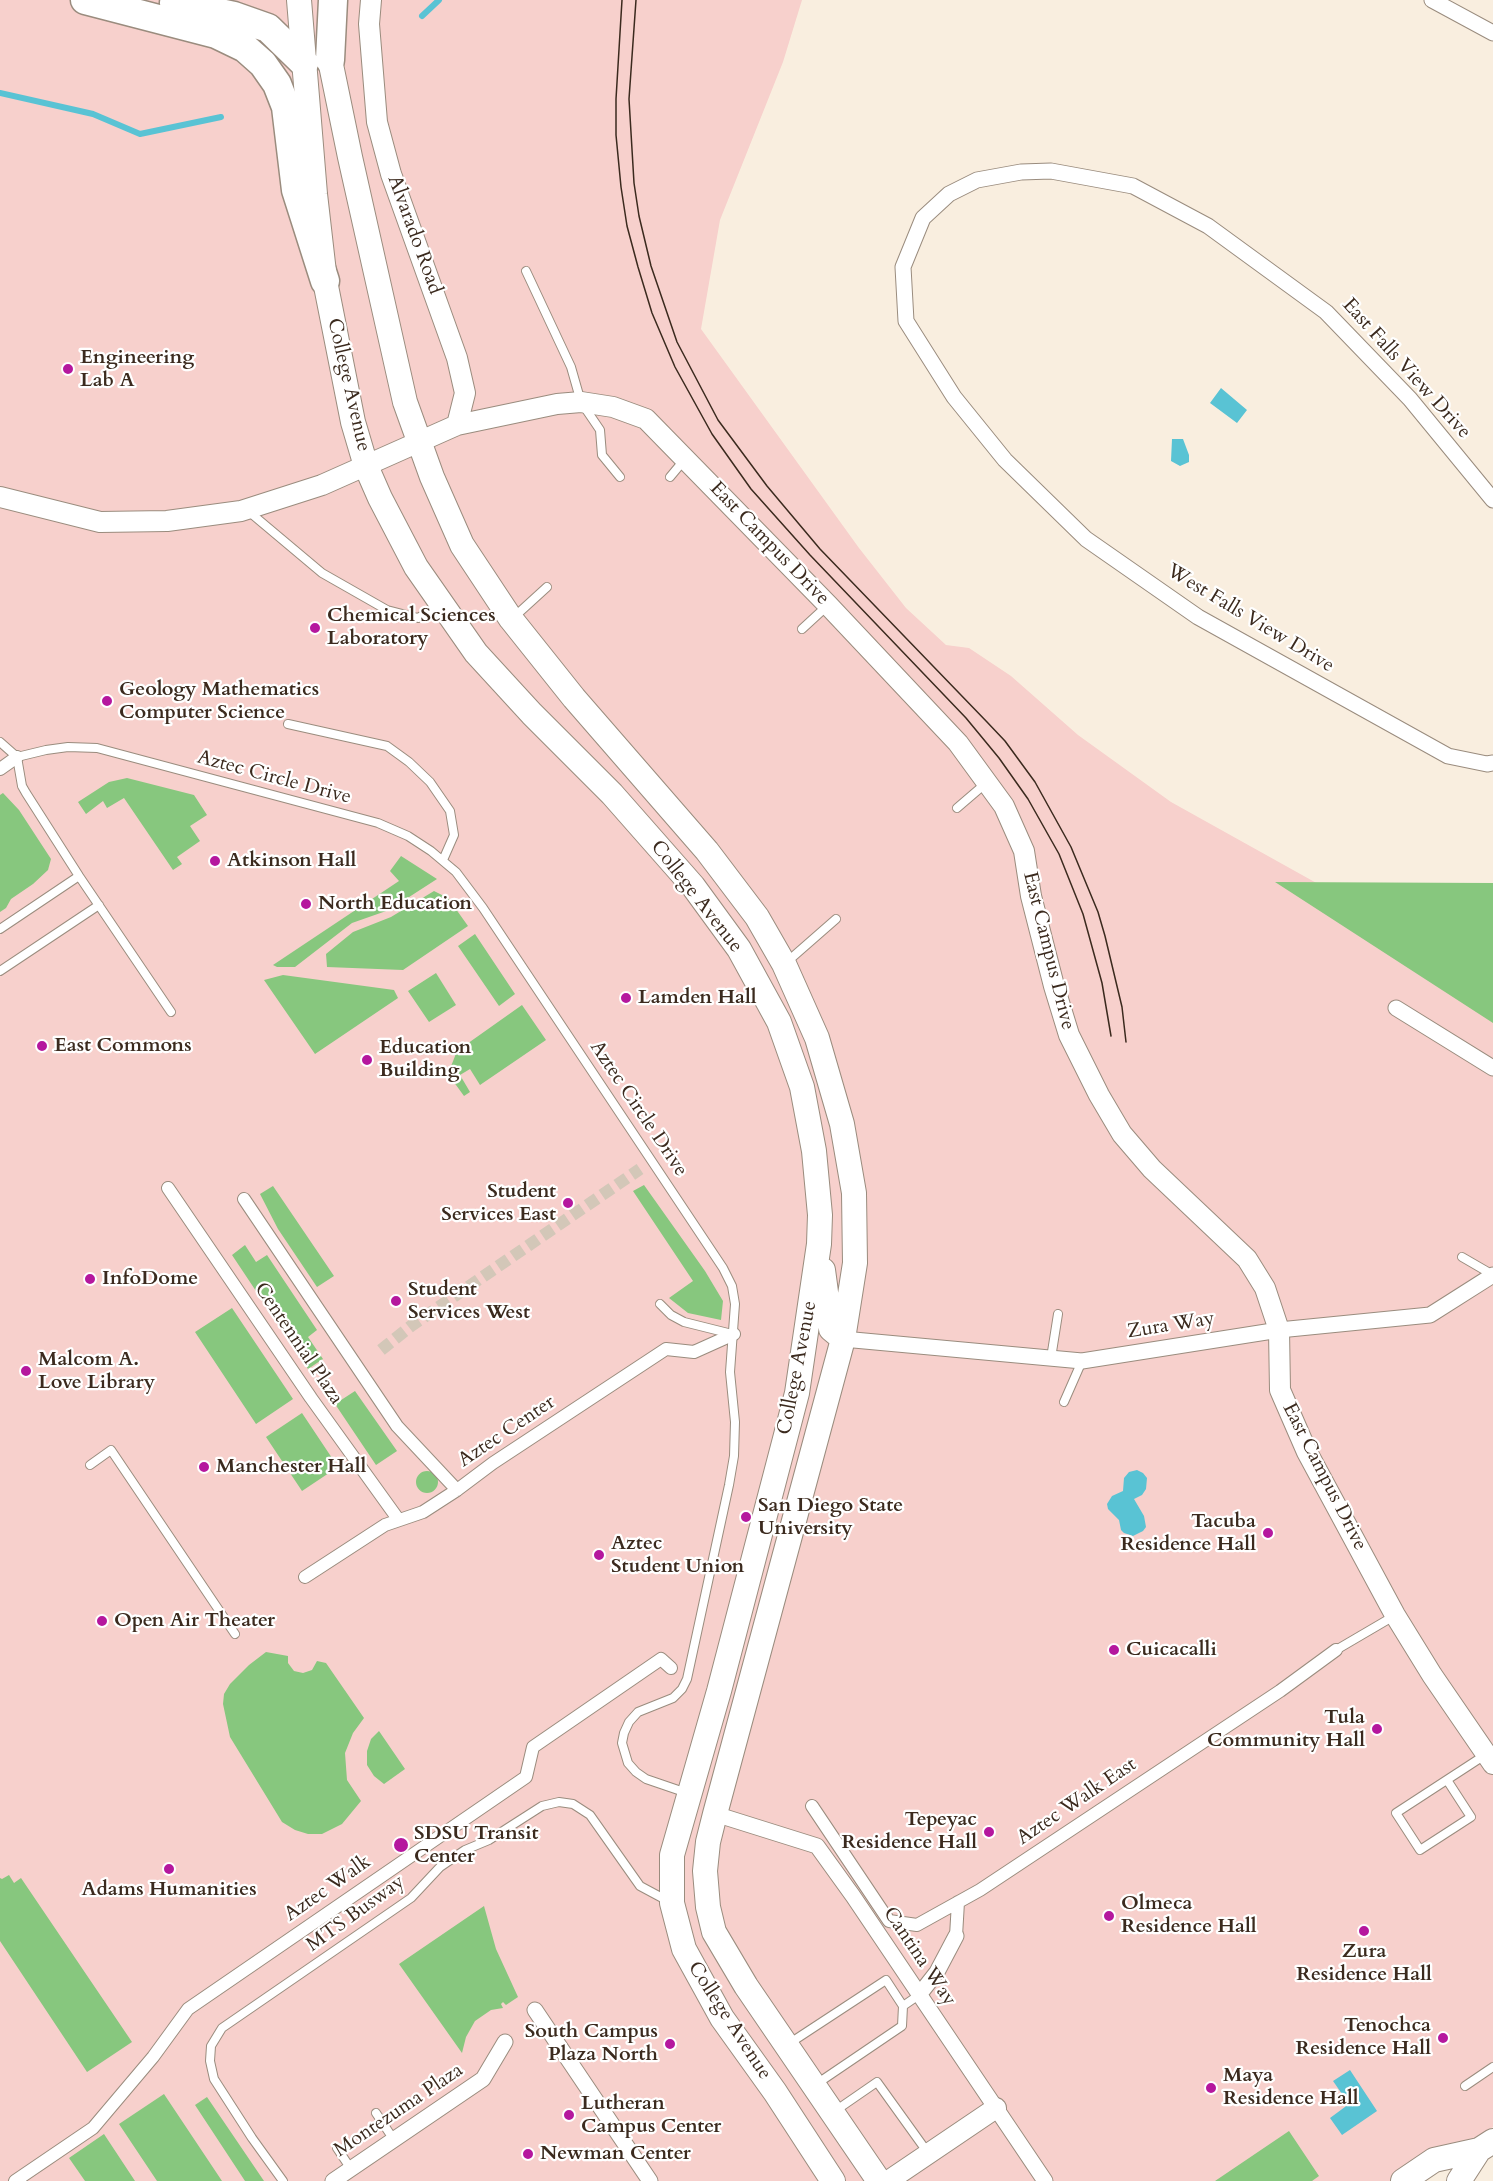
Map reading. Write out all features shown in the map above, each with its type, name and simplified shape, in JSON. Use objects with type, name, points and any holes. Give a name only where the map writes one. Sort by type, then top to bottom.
[{"type":"highway","points":[[86,0],[216,34],[245,48],[263,64],[277,84],[286,107],[296,190],[325,281]]},
{"type":"highway","points":[[158,0],[234,16],[268,28],[317,62],[333,0]]},
{"type":"main road","name":"College Avenue","points":[[299,0],[405,402],[419,443],[462,544],[510,620],[574,698],[707,851],[757,917],[784,964],[817,1038],[842,1124],[854,1193],[855,1263],[843,1339],[715,1814],[708,1842],[705,1871],[708,1908],[714,1932],[746,1986],[879,2181]]},
{"type":"main road","name":"College Avenue","points":[[324,0],[317,62],[325,281],[353,422],[366,466],[380,498],[416,567],[477,653],[532,714],[612,794],[693,886],[739,949],[779,1022],[802,1087],[814,1151],[820,1215],[819,1244],[797,1393],[719,1691],[672,1855],[672,1903],[684,1949],[722,2018],[775,2092],[833,2181]]},
{"type":"main road","points":[[819,1244],[831,1329],[843,1339]]},
{"type":"main road","points":[[1403,2181],[1434,2160],[1486,2145]]},
{"type":"main road","points":[[1459,2181],[1486,2145]]},
{"type":"street","name":"Alvarado Road","points":[[371,0],[369,24],[377,122],[391,174],[457,358],[465,393],[457,425]]},
{"type":"street","points":[[1432,0],[1493,33]]},
{"type":"street","name":"East Falls View Drive","points":[[923,218],[949,194],[977,180],[1021,172],[1051,171],[1133,186],[1208,226],[1326,312],[1410,399],[1493,500]]},
{"type":"street","name":"West Falls View Drive","points":[[923,218],[903,267],[906,321],[954,397],[1005,460],[1086,539],[1198,617],[1448,756],[1486,764],[1493,763]]},
{"type":"street","name":"East Campus Drive","points":[[457,425],[557,404],[581,402],[613,407],[646,419],[828,605],[958,743],[1004,806],[1024,851],[1031,896],[1066,1025],[1099,1095],[1122,1134],[1152,1169],[1247,1259],[1265,1288],[1279,1330],[1280,1390],[1307,1452],[1395,1615],[1432,1675],[1490,1759]]},
{"type":"street","points":[[0,497],[100,522],[167,521],[246,509],[322,485],[457,425]]},
{"type":"street","points":[[0,769],[17,757]]},
{"type":"street","points":[[1396,1008],[1493,1068]]},
{"type":"street","name":"Centennial Plaza","points":[[168,1188],[311,1398],[398,1519]]},
{"type":"street","name":"Centennial Plaza","points":[[244,1199],[397,1426],[456,1490]]},
{"type":"street","name":"Zura Way","points":[[843,1339],[1082,1361],[1279,1330],[1430,1315],[1493,1275]]},
{"type":"street","name":"Aztec Center","points":[[305,1577],[385,1525],[423,1512],[666,1349],[694,1352],[734,1334]]},
{"type":"street","name":"Aztec Walk East","points":[[812,1806],[889,1921],[917,1924],[980,1890],[1280,1691],[1336,1650]]},
{"type":"street","name":"Aztec Walk","points":[[15,2181],[93,2128],[153,2057],[188,2009],[526,1777],[533,1747],[661,1659],[671,1668]]},
{"type":"street","name":"Cantina Way","points":[[715,1814],[817,1846],[1046,2181]]},
{"type":"street","points":[[919,1995],[937,1972],[956,1936],[958,1902]]},
{"type":"street","points":[[535,2010],[650,2181]]},
{"type":"street","name":"Montezuma Plaza","points":[[333,2181],[483,2079],[505,2042]]},
{"type":"street","points":[[888,2181],[996,2108]]},
{"type":"lane","points":[[526,271],[571,366],[581,402],[600,430],[602,455],[620,477]]},
{"type":"lane","points":[[670,477],[686,458]]},
{"type":"lane","points":[[246,509],[322,573],[387,610],[418,618],[442,605]]},
{"type":"lane","points":[[510,620],[548,587]]},
{"type":"lane","points":[[802,629],[828,605]]},
{"type":"lane","points":[[288,724],[387,746],[409,762],[430,782],[450,811],[453,835],[443,860]]},
{"type":"lane","points":[[0,742],[17,757],[22,786],[79,876],[171,1012]]},
{"type":"lane","name":"Aztec Circle Drive","points":[[17,757],[68,747],[97,748],[378,823],[408,836],[443,860],[456,872],[483,908],[723,1268],[732,1286],[735,1304],[730,1372],[735,1422],[734,1456],[687,1679],[682,1689],[673,1698],[638,1712],[629,1722],[622,1743],[628,1763],[636,1772],[646,1779],[689,1793]]},
{"type":"lane","points":[[957,808],[987,783]]},
{"type":"lane","points":[[0,929],[79,876]]},
{"type":"lane","points":[[0,971],[99,905]]},
{"type":"lane","points":[[784,964],[836,919]]},
{"type":"lane","points":[[1461,1257],[1493,1275]]},
{"type":"lane","points":[[660,1304],[671,1315],[684,1322],[734,1334]]},
{"type":"lane","points":[[1051,1358],[1058,1314]]},
{"type":"lane","points":[[1064,1402],[1082,1361]]},
{"type":"lane","points":[[90,1465],[111,1450],[235,1634]]},
{"type":"lane","name":"Aztec Walk East","points":[[1336,1650],[1395,1615]]},
{"type":"lane","points":[[1447,1780],[1471,1817],[1420,1850],[1396,1813],[1447,1780],[1490,1759]]},
{"type":"lane","name":"MTS Busway","points":[[283,2181],[214,2079],[210,2061],[211,2046],[222,2028],[411,1898],[440,1867],[465,1850],[489,1840],[542,1806],[559,1802],[573,1804],[590,1815],[639,1886],[672,1903]]},
{"type":"lane","points":[[787,2045],[886,1980],[903,2006],[902,2026],[814,2085]]},
{"type":"lane","points":[[903,2006],[919,1995]]},
{"type":"lane","points":[[1465,2086],[1493,2067]]},
{"type":"lane","points":[[833,2112],[877,2082],[929,2154]]},
{"type":"lane","points":[[376,2113],[394,2140]]},
{"type":"lane","points":[[337,2148],[351,2169]]},
{"type":"shaded area","name":"San Diego State University","points":[[0,0],[802,0],[783,62],[720,220],[701,329],[859,548],[906,608],[946,645],[969,648],[1011,676],[1078,735],[1171,802],[1329,890],[1493,905],[1493,2127],[1408,2181],[0,2181]]},
{"type":"green space","points":[[127,778],[194,795],[207,815],[190,826],[200,841],[177,857],[182,864],[173,870],[124,798],[107,808],[103,801],[86,814],[78,802],[109,782]]},
{"type":"green space","points":[[3,793],[19,810],[51,859],[48,870],[11,899],[6,908],[0,912],[0,795]]},
{"type":"green space","points":[[401,856],[437,879],[389,910],[352,923],[295,967],[273,965],[399,881],[390,871]]},
{"type":"green space","points":[[1275,882],[1493,883],[1493,1023]]},
{"type":"green space","points":[[434,891],[448,898],[468,926],[403,970],[327,967],[326,954],[353,932],[391,917]]},
{"type":"green space","points":[[475,934],[515,994],[499,1006],[458,946]]},
{"type":"green space","points":[[436,973],[456,1005],[429,1022],[408,991]]},
{"type":"green space","points":[[283,975],[394,990],[398,998],[315,1054],[264,980]]},
{"type":"green space","points":[[522,1005],[546,1040],[480,1085],[470,1069],[460,1075],[470,1092],[464,1096],[448,1074],[457,1051]]},
{"type":"green space","points":[[644,1185],[705,1271],[723,1301],[721,1320],[688,1313],[669,1298],[693,1281],[633,1191]]},
{"type":"green space","points":[[273,1186],[334,1276],[317,1287],[278,1229],[260,1194]]},
{"type":"green space","points":[[245,1245],[256,1262],[267,1255],[317,1330],[308,1337],[323,1359],[308,1369],[232,1255]]},
{"type":"green space","points":[[232,1308],[293,1399],[256,1424],[195,1332]]},
{"type":"green space","points":[[355,1391],[397,1451],[376,1465],[335,1404]]},
{"type":"green space","points":[[302,1413],[338,1467],[302,1491],[266,1437]]},
{"type":"green space","points":[[427,1471],[435,1474],[438,1482],[435,1490],[427,1493],[419,1490],[416,1482],[419,1474]]},
{"type":"green space","points":[[266,1652],[288,1656],[288,1663],[294,1671],[303,1673],[312,1670],[317,1661],[326,1663],[364,1718],[353,1733],[345,1753],[347,1780],[361,1801],[342,1824],[322,1834],[308,1834],[295,1830],[282,1822],[230,1737],[223,1704],[224,1694],[230,1684],[249,1665]]},
{"type":"green space","points":[[379,1731],[405,1769],[384,1784],[374,1776],[367,1765],[367,1751],[371,1739]]},
{"type":"green space","points":[[9,1875],[14,1883],[21,1878],[132,2042],[87,2072],[0,1941],[0,1878]]},
{"type":"green space","points":[[484,1906],[496,1949],[518,1997],[506,2005],[503,2002],[501,2004],[503,2008],[491,2010],[475,2021],[466,2037],[462,2053],[399,1964]]},
{"type":"green space","points":[[164,2094],[222,2181],[157,2181],[119,2124]]},
{"type":"green space","points":[[207,2097],[264,2181],[245,2181],[195,2105]]},
{"type":"green space","points":[[1289,2131],[1319,2176],[1312,2181],[1215,2181]]},
{"type":"green space","points":[[104,2134],[135,2181],[85,2181],[69,2158]]},
{"type":"water","points":[[1221,388],[1247,410],[1237,423],[1210,403]]},
{"type":"water","points":[[1172,439],[1183,439],[1189,462],[1180,466],[1171,461]]},
{"type":"water","points":[[1137,1470],[1147,1478],[1146,1489],[1142,1495],[1134,1499],[1144,1516],[1146,1527],[1133,1536],[1121,1530],[1119,1520],[1108,1509],[1107,1504],[1112,1496],[1123,1491],[1124,1478],[1129,1472]]},
{"type":"water","points":[[1350,2070],[1377,2111],[1342,2135],[1330,2118],[1349,2104],[1333,2081]]},
{"type":"waterway","points":[[422,16],[439,0]]},
{"type":"waterway","points":[[0,93],[93,114],[140,134],[221,117]]},
{"type":"tunnel","points":[[381,1350],[411,1326],[640,1169]]},
{"type":"tram line","points":[[622,0],[616,99],[616,135],[621,187],[627,226],[638,267],[652,313],[675,367],[712,434],[751,489],[810,555],[966,718],[999,758],[1028,799],[1059,854],[1083,914],[1102,983],[1111,1036]]},
{"type":"tram line","points":[[636,0],[629,99],[634,183],[651,266],[677,342],[718,420],[767,486],[820,549],[1005,741],[1035,782],[1071,847],[1098,912],[1122,1007],[1126,1042]]},
{"type":"place","name":"Engineering Lab A","points":[[68,369]]},
{"type":"place","name":"Chemical Sciences Laboratory","points":[[315,628]]},
{"type":"place","name":"Geology Mathematics Computer Science","points":[[107,701]]},
{"type":"place","name":"Atkinson Hall","points":[[215,861]]},
{"type":"place","name":"North Education","points":[[306,904]]},
{"type":"place","name":"Lamden Hall","points":[[626,998]]},
{"type":"place","name":"East Commons","points":[[42,1046]]},
{"type":"place","name":"Education Building","points":[[367,1060]]},
{"type":"place","name":"Student Services East","points":[[568,1203]]},
{"type":"place","name":"InfoDome","points":[[90,1279]]},
{"type":"place","name":"Student Services West","points":[[396,1301]]},
{"type":"place","name":"Malcom A. Love Library","points":[[26,1371]]},
{"type":"place","name":"Manchester Hall","points":[[204,1467]]},
{"type":"place","name":"San Diego State University","points":[[746,1517]]},
{"type":"place","name":"Tacuba Residence Hall","points":[[1268,1533]]},
{"type":"place","name":"Aztec Student Union","points":[[599,1555]]},
{"type":"place","name":"Open Air Theater","points":[[102,1621]]},
{"type":"place","name":"Cuicacalli","points":[[1114,1650]]},
{"type":"place","name":"Tula Community Hall","points":[[1377,1729]]},
{"type":"place","name":"Tepeyac Residence Hall","points":[[989,1832]]},
{"type":"place","name":"SDSU Transit Center","points":[[401,1845]]},
{"type":"place","name":"Adams Humanities","points":[[169,1869]]},
{"type":"place","name":"Olmeca Residence Hall","points":[[1109,1916]]},
{"type":"place","name":"Zura Residence Hall","points":[[1364,1931]]},
{"type":"place","name":"Tenochca Residence Hall","points":[[1443,2038]]},
{"type":"place","name":"South Campus Plaza North","points":[[670,2044]]},
{"type":"place","name":"Maya Residence Hall","points":[[1211,2088]]},
{"type":"place","name":"Lutheran Campus Center","points":[[569,2115]]},
{"type":"place","name":"Newman Center","points":[[528,2154]]}]
